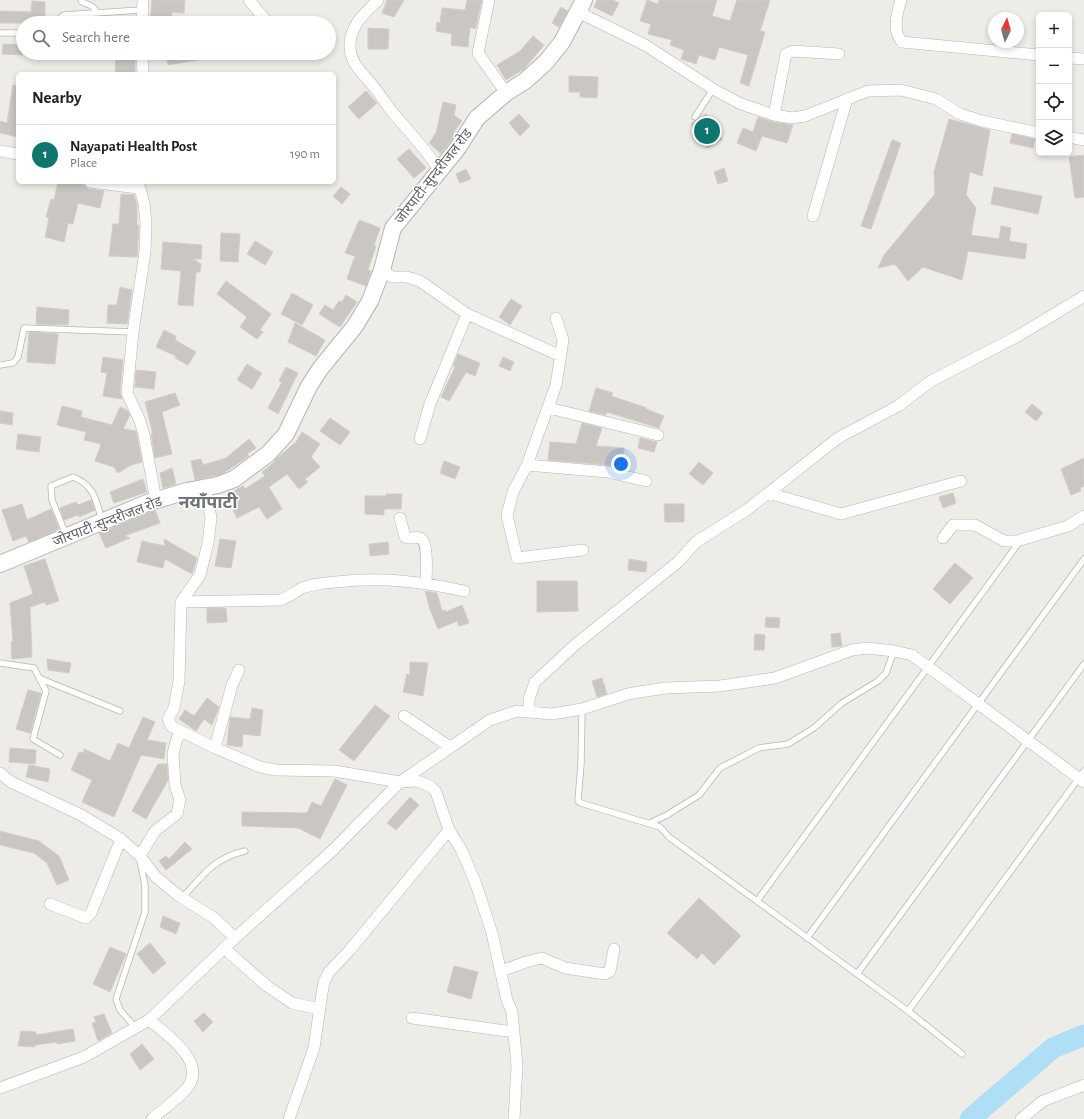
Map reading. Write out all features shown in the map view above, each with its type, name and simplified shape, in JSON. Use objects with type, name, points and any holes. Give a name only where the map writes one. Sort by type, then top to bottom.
[{"type":"main road","name":"जोरपाटी-सुन्दरीजल रोड","points":[[0,564],[102,521],[156,501],[234,479],[268,454],[281,440],[293,421],[309,386],[320,369],[355,326],[370,302],[382,270],[393,228],[439,170],[458,149],[477,118],[506,93],[525,81],[546,62],[562,42],[581,6]]},
{"type":"street","points":[[249,0],[262,16]]},
{"type":"street","points":[[378,0],[360,17],[354,26],[350,48],[352,59],[356,67],[374,87],[388,107],[427,151],[439,170]]},
{"type":"street","points":[[489,0],[478,53],[506,93]]},
{"type":"street","points":[[901,0],[896,20],[899,39],[902,42],[1036,55]]},
{"type":"street","points":[[142,5],[142,16]]},
{"type":"street","points":[[581,6],[713,89],[741,104],[774,115],[792,118],[805,116],[868,91],[901,90],[936,99],[960,114],[982,121],[1036,132]]},
{"type":"street","points":[[774,115],[786,54],[793,51],[839,54]]},
{"type":"street","points":[[1072,58],[1084,60]]},
{"type":"street","points":[[142,60],[143,72]]},
{"type":"street","points":[[813,216],[847,99]]},
{"type":"street","points":[[1072,138],[1084,140]]},
{"type":"street","points":[[0,152],[16,154]]},
{"type":"street","points":[[122,184],[138,185],[144,203],[146,223],[145,252],[133,332],[127,393],[140,421],[144,435],[156,501]]},
{"type":"street","points":[[382,270],[392,276],[407,277],[420,281],[467,314],[561,356]]},
{"type":"street","points":[[529,712],[529,698],[535,682],[576,644],[678,562],[696,542],[748,509],[838,438],[898,406],[932,381],[1018,336],[1084,296]]},
{"type":"street","points":[[420,439],[430,404],[467,314]]},
{"type":"street","points":[[556,318],[563,340],[556,385],[549,408],[527,465],[513,492],[508,515],[517,558],[583,550]]},
{"type":"street","points":[[549,408],[658,435]]},
{"type":"street","points":[[527,465],[608,472],[646,481]]},
{"type":"street","points":[[768,493],[841,514],[961,481]]},
{"type":"street","points":[[205,487],[211,518],[208,544],[200,575],[181,602],[179,681],[174,708],[168,719],[171,726],[179,732],[260,767],[276,770],[334,771],[400,782],[417,781],[430,786],[436,792],[449,830],[461,849],[476,884],[492,933],[512,1012],[517,1066],[514,1119]]},
{"type":"street","points":[[943,538],[953,526],[976,525],[1004,541],[1022,539],[1068,526],[1084,516]]},
{"type":"street","points":[[400,518],[405,537],[420,538],[424,541],[426,547],[426,584]]},
{"type":"street","points":[[181,602],[281,600],[302,589],[317,584],[357,580],[393,579],[464,591]]},
{"type":"street","points":[[0,1088],[84,1057],[149,1020],[225,950],[235,938],[331,852],[400,782],[490,720],[516,711],[552,714],[582,709],[634,693],[666,688],[720,686],[775,678],[852,650],[867,648],[894,651],[912,655],[1028,741],[1082,777]]},
{"type":"street","points":[[215,748],[232,685],[239,670]]},
{"type":"street","points":[[404,716],[450,747]]},
{"type":"street","points":[[140,856],[155,831],[177,814],[180,800],[175,784],[173,753],[179,732]]},
{"type":"street","points":[[0,774],[11,782],[81,815],[121,839],[140,856],[156,877],[182,898],[214,918],[235,938]]},
{"type":"street","points":[[289,1119],[314,1048],[324,982],[329,972],[349,951],[449,830]]},
{"type":"street","points":[[50,904],[86,918],[91,913],[121,839]]},
{"type":"street","points":[[501,972],[526,962],[542,958],[565,968],[605,974],[610,971],[614,949]]},
{"type":"street","points":[[225,950],[267,986],[292,1003],[320,1009]]},
{"type":"street","points":[[412,1018],[514,1032]]},
{"type":"street","points":[[149,1020],[177,1044],[187,1057],[192,1074],[191,1081],[187,1088],[152,1119]]},
{"type":"street","points":[[1021,1119],[1043,1101],[1084,1085]]},
{"type":"lane","points":[[81,0],[82,2],[92,6],[97,12]]},
{"type":"lane","points":[[63,16],[142,5]]},
{"type":"lane","points":[[0,33],[16,33]]},
{"type":"lane","points":[[695,117],[713,89]]},
{"type":"lane","points":[[0,364],[13,363],[18,357],[24,328],[133,332]]},
{"type":"lane","points":[[67,536],[51,493],[51,486],[59,482],[72,477],[82,480],[93,492],[102,521]]},
{"type":"lane","points":[[757,901],[1022,539]]},
{"type":"lane","points":[[807,938],[1084,559]]},
{"type":"lane","points":[[650,823],[667,816],[699,795],[720,768],[759,748],[788,744],[814,728],[842,703],[878,680],[886,673],[894,651]]},
{"type":"lane","points":[[0,663],[34,668],[46,691],[33,739],[60,755]]},
{"type":"lane","points":[[857,974],[1084,664]]},
{"type":"lane","points":[[41,679],[120,711]]},
{"type":"lane","points":[[582,709],[581,764],[578,801],[660,827],[669,837],[857,974],[962,1054]]},
{"type":"lane","points":[[908,1012],[1082,777]]},
{"type":"lane","points":[[182,898],[213,864],[229,855],[245,851]]},
{"type":"lane","points":[[136,1028],[120,1010],[116,999],[145,912],[145,886],[140,856]]},
{"type":"building","points":[[152,0],[185,0],[184,13],[172,12],[172,16],[151,16]]},
{"type":"building","points":[[387,0],[404,0],[394,17],[382,13]]},
{"type":"building","points":[[467,0],[482,0],[476,27],[475,29],[470,27],[468,47],[451,45],[452,34],[436,31],[437,22],[440,23],[442,8],[465,10]]},
{"type":"building","points":[[597,0],[613,0],[619,3],[612,16],[594,7]]},
{"type":"building","points":[[647,0],[658,4],[659,0],[717,0],[712,16],[730,21],[737,0],[770,0],[760,31],[765,32],[749,86],[740,83],[748,55],[719,47],[715,60],[699,55],[696,64],[681,59],[684,50],[670,45],[672,40],[648,34],[651,24],[640,21]]},
{"type":"building","points":[[32,1],[45,2],[45,16],[16,16],[16,23],[0,23],[0,11],[31,12]]},
{"type":"building","points":[[561,7],[568,11],[559,27],[552,23]]},
{"type":"building","points":[[368,28],[389,29],[388,49],[368,49]]},
{"type":"building","points":[[533,36],[544,45],[524,69],[506,80],[497,65],[520,51]]},
{"type":"building","points":[[3,44],[16,45],[16,55],[2,54]]},
{"type":"building","points":[[116,60],[135,60],[135,72],[115,72]]},
{"type":"building","points":[[167,60],[197,60],[168,65]]},
{"type":"building","points":[[569,76],[598,77],[597,98],[580,97],[580,92],[569,92]]},
{"type":"building","points":[[13,85],[16,86],[16,137],[0,133],[0,121],[7,123]]},
{"type":"building","points":[[366,91],[377,103],[359,119],[348,107]]},
{"type":"building","points":[[443,102],[456,105],[454,115],[462,121],[453,133],[455,135],[441,154],[429,143],[436,133]]},
{"type":"building","points":[[519,114],[530,126],[520,136],[509,123]]},
{"type":"building","points":[[706,114],[722,139],[707,148],[691,124]]},
{"type":"building","points":[[758,117],[773,122],[793,125],[787,143],[762,136],[756,151],[737,143],[743,128],[753,132]]},
{"type":"building","points":[[949,119],[990,130],[982,176],[970,172],[966,195],[976,208],[971,235],[999,239],[1001,226],[1011,228],[1009,241],[1027,244],[1025,259],[968,251],[962,280],[923,267],[908,281],[895,264],[878,268],[884,255],[935,194],[934,172]]},
{"type":"building","points":[[1012,134],[1035,139],[1033,148],[1010,143]]},
{"type":"building","points":[[892,140],[901,143],[871,229],[861,226]]},
{"type":"building","points":[[409,149],[426,168],[414,178],[397,159]]},
{"type":"building","points":[[1084,155],[1084,197],[1075,198],[1069,157]]},
{"type":"building","points":[[724,168],[728,181],[718,184],[714,172]]},
{"type":"building","points":[[466,169],[471,179],[460,183],[456,174]]},
{"type":"building","points":[[58,184],[80,184],[89,189],[104,191],[100,208],[78,203],[73,224],[68,223],[64,242],[45,237],[49,218],[46,217],[51,199],[54,200]]},
{"type":"building","points":[[341,187],[350,194],[342,204],[333,196]]},
{"type":"building","points":[[994,187],[1042,196],[1038,214],[991,204]]},
{"type":"building","points":[[121,194],[134,195],[137,204],[137,225],[139,225],[137,257],[109,256],[113,224],[119,224]]},
{"type":"building","points":[[359,220],[380,228],[374,245],[376,246],[368,270],[371,271],[366,286],[347,279],[355,256],[345,253]]},
{"type":"building","points":[[221,233],[240,234],[238,262],[220,261]]},
{"type":"building","points":[[255,241],[273,252],[265,265],[247,254]]},
{"type":"building","points":[[163,242],[202,245],[201,259],[193,259],[201,264],[200,272],[196,272],[193,306],[178,305],[181,271],[161,269]]},
{"type":"building","points":[[226,281],[271,314],[260,330],[263,332],[257,339],[240,327],[247,317],[217,294]]},
{"type":"building","points":[[120,287],[132,290],[127,324],[107,323],[108,305],[117,305]]},
{"type":"building","points":[[292,293],[313,305],[302,325],[281,314]]},
{"type":"building","points":[[346,295],[357,302],[340,327],[319,314],[325,305],[333,310],[339,301],[342,302]]},
{"type":"building","points":[[511,299],[522,306],[510,325],[499,317]]},
{"type":"building","points":[[37,307],[69,310],[68,325],[36,324]]},
{"type":"building","points":[[295,323],[325,340],[316,356],[288,342]]},
{"type":"building","points":[[164,330],[176,336],[175,340],[196,352],[188,365],[175,358],[176,356],[156,347]]},
{"type":"building","points":[[29,332],[58,334],[55,364],[27,362]]},
{"type":"building","points":[[458,354],[480,363],[475,376],[466,372],[449,401],[441,397],[455,367],[453,366]]},
{"type":"building","points":[[103,357],[123,360],[120,392],[122,399],[103,396],[107,373],[101,372]]},
{"type":"building","points":[[503,357],[514,362],[510,371],[499,366]]},
{"type":"building","points":[[247,364],[262,373],[252,389],[237,380]]},
{"type":"building","points":[[286,367],[298,373],[278,414],[268,408],[282,382],[279,381]]},
{"type":"building","points":[[136,370],[156,372],[154,389],[135,387]]},
{"type":"building","points":[[596,388],[613,393],[611,396],[647,408],[646,409],[664,416],[659,428],[607,412],[606,415],[589,411]]},
{"type":"building","points":[[175,393],[180,405],[162,412],[172,454],[155,458],[151,434],[153,434],[145,402]]},
{"type":"building","points":[[1032,404],[1043,413],[1036,421],[1025,412]]},
{"type":"building","points":[[62,406],[82,411],[81,417],[112,425],[120,407],[127,410],[130,415],[123,429],[136,431],[142,462],[131,465],[118,473],[114,467],[95,461],[101,444],[84,440],[86,432],[57,425]]},
{"type":"building","points":[[0,411],[13,413],[12,425],[0,423]]},
{"type":"building","points":[[330,418],[350,432],[340,445],[320,431]]},
{"type":"building","points":[[582,423],[602,428],[596,446],[624,448],[623,468],[609,465],[548,460],[550,442],[576,444]]},
{"type":"building","points":[[302,432],[320,444],[311,457],[320,467],[305,479],[308,482],[299,489],[287,474],[269,487],[282,509],[267,519],[259,507],[237,518],[226,495],[243,486],[245,489],[265,476],[262,472],[296,442]]},
{"type":"building","points":[[18,434],[41,437],[39,452],[16,449]]},
{"type":"building","points":[[640,438],[657,442],[654,452],[638,448]]},
{"type":"building","points":[[249,439],[256,448],[247,454],[249,456],[222,474],[195,480],[191,461],[201,459],[203,465],[226,458]]},
{"type":"building","points":[[1084,458],[1084,486],[1080,488],[1081,491],[1071,495],[1061,469]]},
{"type":"building","points":[[444,461],[460,467],[455,479],[440,473]]},
{"type":"building","points":[[699,462],[713,473],[703,485],[689,474]]},
{"type":"building","points":[[172,468],[176,484],[163,488],[160,473]]},
{"type":"building","points":[[143,479],[147,492],[114,503],[110,492]]},
{"type":"building","points":[[953,493],[956,503],[943,508],[939,497]]},
{"type":"building","points":[[386,494],[402,494],[401,509],[384,509],[384,515],[365,514],[365,496],[386,496]]},
{"type":"building","points":[[91,500],[95,510],[79,517],[78,515],[64,520],[60,508],[76,502],[78,505]]},
{"type":"building","points":[[22,504],[27,520],[51,509],[59,529],[29,542],[26,536],[13,541],[2,510]]},
{"type":"building","points":[[664,504],[684,504],[684,522],[665,522]]},
{"type":"building","points":[[155,510],[160,523],[124,536],[130,538],[106,548],[99,533]]},
{"type":"building","points":[[164,539],[197,558],[192,574],[165,559],[163,568],[137,562],[142,541],[165,546]]},
{"type":"building","points":[[220,539],[236,541],[231,568],[215,566]]},
{"type":"building","points":[[388,542],[389,554],[370,556],[369,544]]},
{"type":"building","points":[[45,559],[59,601],[46,605],[45,602],[30,607],[32,657],[12,659],[11,642],[13,642],[10,603],[33,594],[24,566]]},
{"type":"building","points":[[629,559],[647,562],[646,572],[628,570]]},
{"type":"building","points":[[955,563],[973,578],[950,604],[933,589]]},
{"type":"building","points":[[537,581],[577,581],[578,611],[537,612]]},
{"type":"building","points":[[425,591],[437,593],[442,611],[445,610],[446,612],[462,605],[469,623],[459,626],[457,621],[438,629]]},
{"type":"building","points":[[207,608],[226,608],[227,622],[207,623]]},
{"type":"building","points":[[766,617],[780,618],[779,628],[765,627]]},
{"type":"building","points":[[840,633],[842,646],[832,647],[831,634]]},
{"type":"building","points":[[755,634],[765,635],[764,650],[754,650]]},
{"type":"building","points":[[47,659],[71,663],[69,673],[48,670]]},
{"type":"building","points":[[410,662],[428,663],[423,696],[403,692],[407,674],[410,675]]},
{"type":"building","points":[[602,678],[607,694],[597,697],[592,681]]},
{"type":"building","points":[[28,690],[41,693],[30,733],[16,729]]},
{"type":"building","points":[[207,698],[219,707],[212,725],[204,719],[196,731],[179,719],[185,710],[194,716]]},
{"type":"building","points":[[375,705],[390,716],[354,761],[339,750]]},
{"type":"building","points":[[252,708],[263,710],[260,736],[243,734],[242,747],[227,745],[230,717],[250,719]]},
{"type":"building","points":[[143,717],[155,722],[147,740],[166,743],[164,759],[141,755],[114,817],[82,802],[92,780],[71,770],[79,752],[84,753],[84,749],[110,761],[118,743],[129,748]]},
{"type":"building","points":[[10,748],[36,750],[35,764],[9,762]]},
{"type":"building","points":[[158,764],[167,764],[168,780],[146,819],[132,811]]},
{"type":"building","points":[[29,765],[50,769],[48,782],[26,777]]},
{"type":"building","points":[[335,779],[347,785],[320,839],[298,828],[242,826],[242,812],[307,813],[312,802],[321,806]]},
{"type":"building","points":[[410,797],[419,805],[396,830],[387,823]]},
{"type":"building","points":[[0,831],[39,841],[59,856],[69,880],[57,885],[47,863],[34,853],[0,845]]},
{"type":"building","points":[[185,842],[192,849],[166,870],[159,861],[166,856],[169,859]]},
{"type":"building","points":[[699,898],[741,936],[714,965],[702,953],[697,959],[667,933]]},
{"type":"building","points":[[163,916],[180,923],[176,934],[160,927]]},
{"type":"building","points":[[150,943],[166,963],[153,974],[137,954]]},
{"type":"building","points":[[110,947],[126,954],[110,992],[93,984]]},
{"type":"building","points":[[454,966],[478,972],[471,999],[447,992]]},
{"type":"building","points":[[204,1013],[213,1022],[203,1032],[194,1021]]},
{"type":"building","points":[[104,1014],[112,1033],[98,1041],[92,1023],[96,1022],[94,1017]]},
{"type":"building","points":[[73,1029],[75,1041],[35,1045],[35,1047],[18,1046],[21,1031],[36,1032],[36,1035]]},
{"type":"building","points":[[142,1044],[154,1059],[140,1070],[130,1054]]},
{"type":"waterway","points":[[970,1119],[1053,1048],[1084,1035]]},
{"type":"place","name":"Nayapati Health Post","points":[[707,131]]},
{"type":"district","name":"नयाँपाटी","points":[[208,502]]}]
